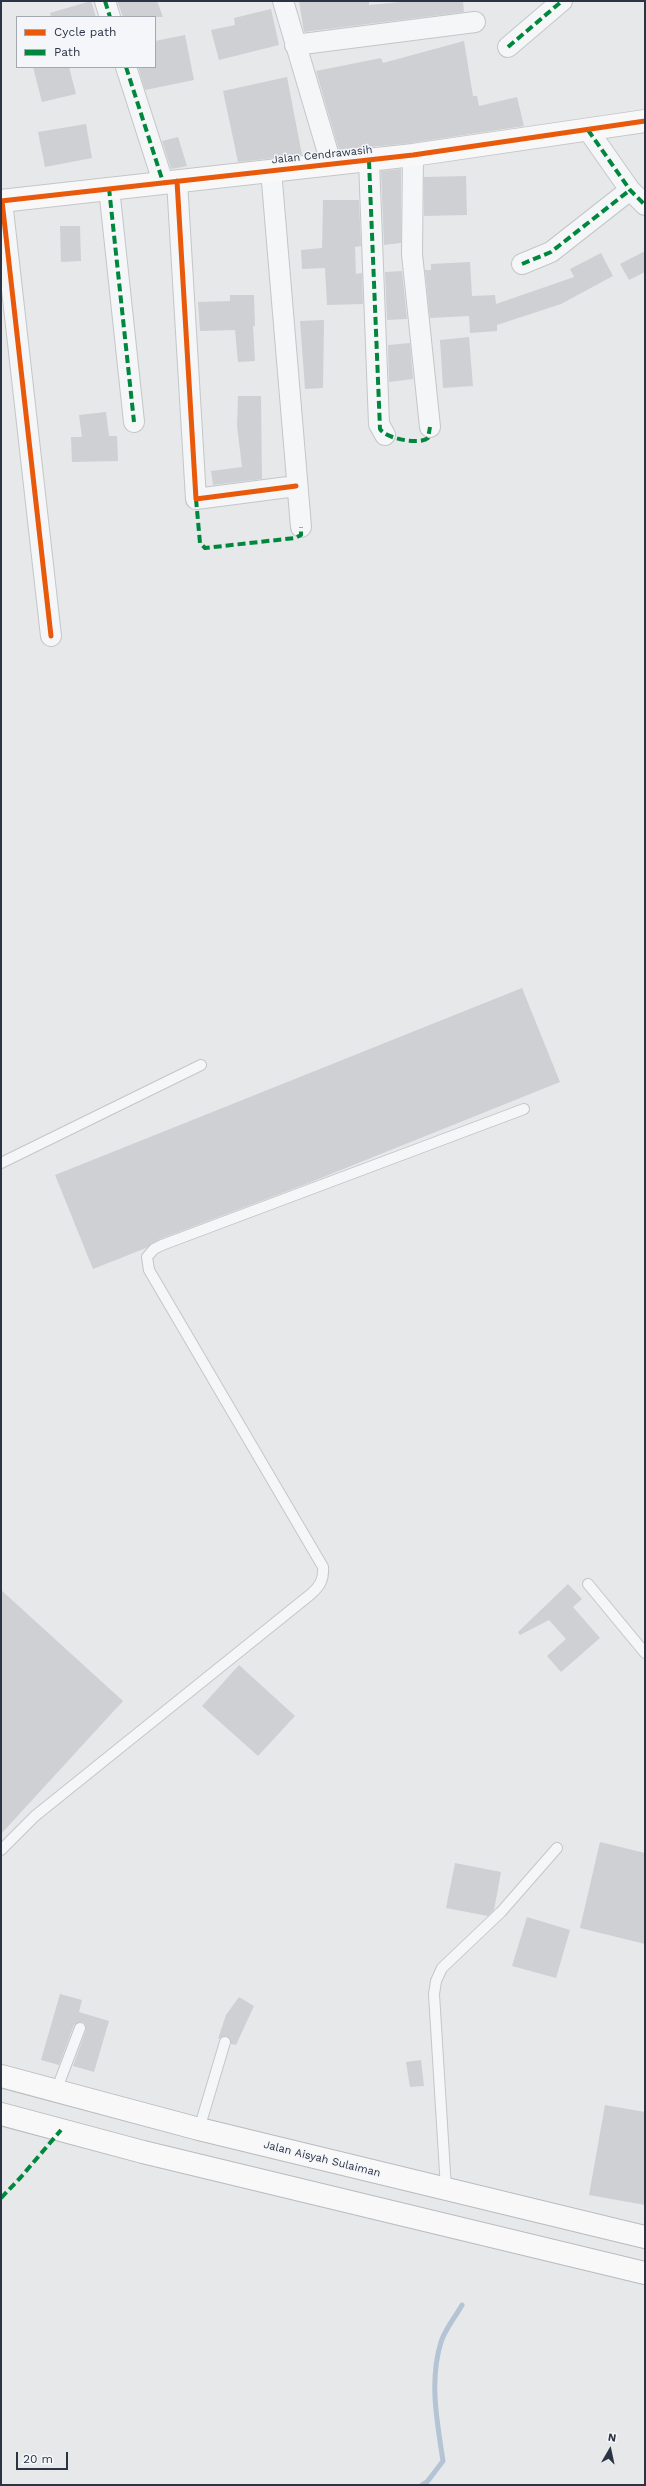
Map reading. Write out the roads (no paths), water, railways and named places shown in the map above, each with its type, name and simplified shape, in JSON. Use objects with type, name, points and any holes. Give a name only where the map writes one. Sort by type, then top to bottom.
[{"type":"main road","name":"Jalan Cendrawasih","points":[[2,201],[331,163],[369,161],[645,122]]},
{"type":"main road","name":"Jalan Aisyah Sulaiman","points":[[1,2076],[199,2129],[645,2237]]},
{"type":"main road","points":[[1,2114],[166,2158],[645,2273]]},
{"type":"street","points":[[105,1],[110,16]]},
{"type":"street","points":[[283,1],[331,163]]},
{"type":"street","points":[[508,47],[562,1]]},
{"type":"street","points":[[295,45],[475,22]]},
{"type":"street","points":[[126,68],[170,182],[196,499],[296,486]]},
{"type":"street","points":[[588,130],[630,190],[645,205]]},
{"type":"street","points":[[413,155],[412,254],[430,427]]},
{"type":"street","points":[[369,161],[379,424],[385,435]]},
{"type":"street","points":[[271,170],[296,486],[301,527]]},
{"type":"street","points":[[109,188],[134,422]]},
{"type":"street","points":[[522,264],[551,252],[630,190]]},
{"type":"street","points":[[2,201],[51,636]]},
{"type":"lane","points":[[1,1163],[201,1065]]},
{"type":"lane","points":[[1,1850],[35,1816],[311,1594],[321,1582],[324,1575],[322,1567],[149,1270],[148,1257],[154,1249],[162,1245],[524,1109]]},
{"type":"lane","points":[[588,1584],[645,1653]]},
{"type":"lane","points":[[446,2189],[434,1994],[436,1981],[442,1968],[501,1912],[557,1848]]},
{"type":"lane","points":[[56,2091],[80,2028]]},
{"type":"lane","points":[[199,2129],[225,2042]]},
{"type":"waterway","points":[[422,2485],[427,2482],[443,2461],[435,2401],[435,2371],[437,2357],[443,2337],[462,2305]]}]
